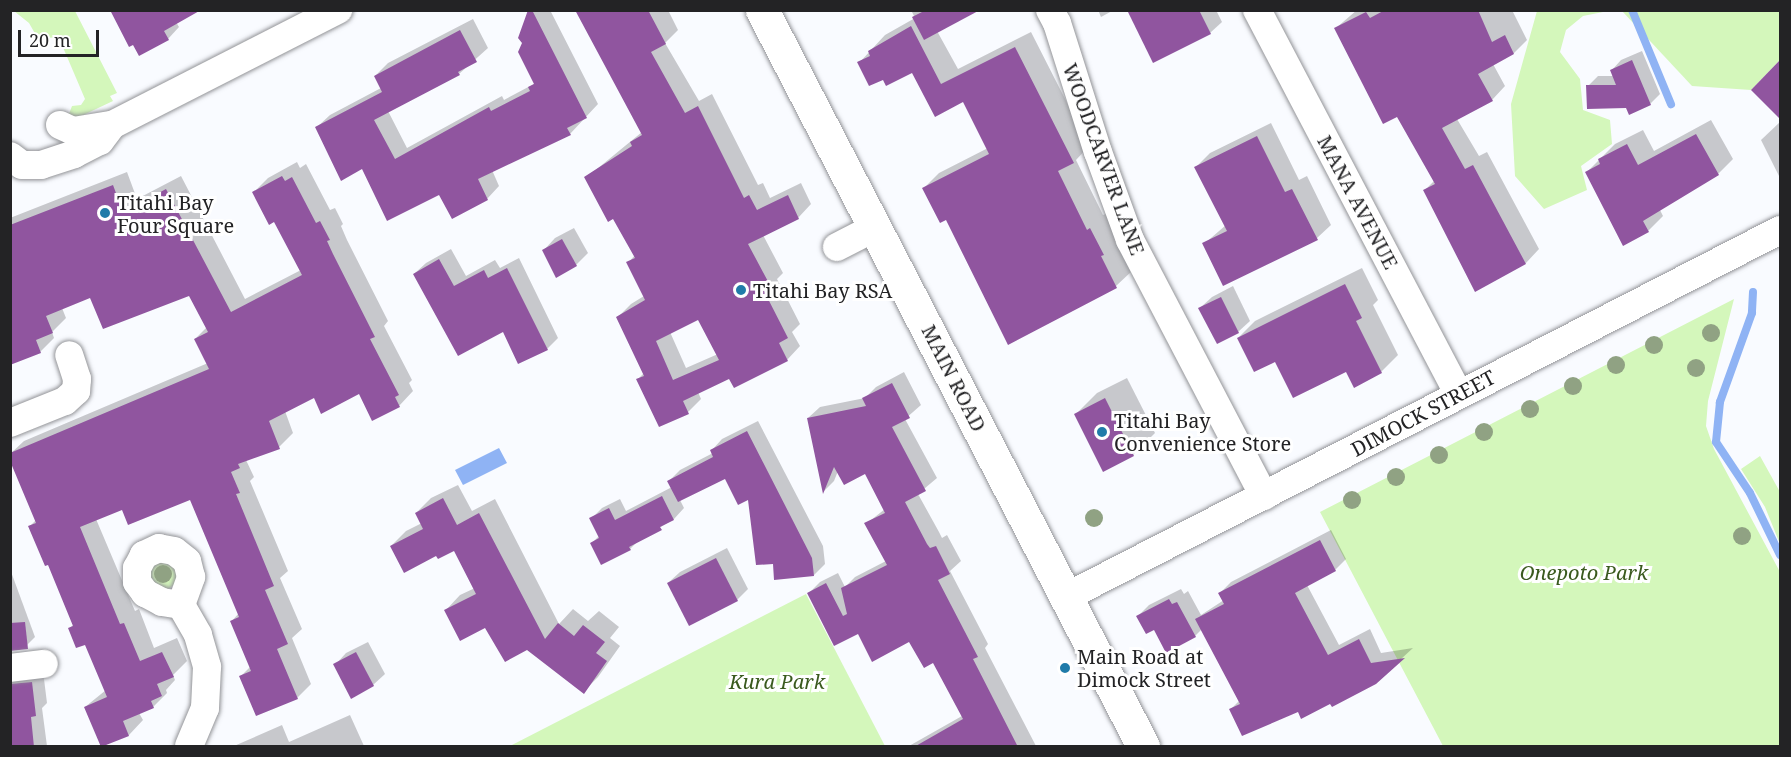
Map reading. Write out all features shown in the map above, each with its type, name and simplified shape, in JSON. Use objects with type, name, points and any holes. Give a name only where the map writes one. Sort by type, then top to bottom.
[{"type":"main road","name":"MAIN ROAD","points":[[762,10],[1143,747]]},
{"type":"street","points":[[16,161],[41,165],[338,10]]},
{"type":"street","name":"WOODCARVER LANE","points":[[1050,10],[1130,240],[1264,496]]},
{"type":"street","name":"MANA AVENUE","points":[[1257,10],[1459,394]]},
{"type":"street","points":[[60,124],[73,131],[106,133]]},
{"type":"street","points":[[837,247],[876,227]]},
{"type":"street","name":"DIMOCK STREET","points":[[1066,597],[1780,230]]},
{"type":"street","points":[[10,423],[65,401],[76,391],[77,379],[69,355]]},
{"type":"street","points":[[181,605],[198,635],[207,677],[205,708],[189,747]]},
{"type":"street","points":[[10,668],[44,664]]},
{"type":"green space","points":[[14,11],[75,11],[117,93],[110,96],[113,101],[77,118],[69,114],[72,106],[81,105],[85,99],[59,38],[37,37],[29,23]]},
{"type":"green space","points":[[1537,11],[1608,11],[1583,16],[1566,30],[1560,52],[1580,79],[1583,110],[1610,120],[1612,144],[1581,166],[1587,190],[1544,209],[1515,176],[1511,104]]},
{"type":"green space","points":[[1622,11],[1780,11],[1780,60],[1751,90],[1692,86]]},
{"type":"green space","name":"Onepoto Park","points":[[1734,299],[1708,401],[1706,426],[1714,449],[1780,572],[1780,746],[1443,746],[1320,512]]},
{"type":"green space","points":[[1760,456],[1780,492],[1780,544],[1765,507],[1741,469]]},
{"type":"green space","points":[[158,560],[178,569],[175,584],[168,589],[152,586],[148,571]]},
{"type":"green space","name":"Kura Park","points":[[806,594],[885,746],[510,746]]},
{"type":"water","points":[[499,448],[507,463],[463,485],[455,470]]},
{"type":"building","points":[[110,10],[201,10],[164,31],[169,40],[139,56],[133,45],[129,47]]},
{"type":"building","points":[[528,10],[532,10],[587,118],[567,128],[571,135],[478,179],[488,200],[452,219],[439,195],[387,221],[362,169],[341,181],[315,127],[382,92],[374,76],[460,30],[477,62],[458,72],[460,75],[374,120],[395,159],[489,107],[491,111],[530,91],[528,87],[534,84],[518,52],[522,43],[518,38]]},
{"type":"building","points":[[575,10],[648,10],[666,44],[651,52],[685,113],[698,106],[744,198],[749,195],[757,210],[788,195],[799,219],[748,244],[771,287],[764,291],[788,338],[779,343],[788,361],[734,388],[729,379],[683,401],[689,414],[659,427],[636,379],[644,376],[616,317],[645,300],[626,262],[635,258],[613,219],[608,222],[584,177],[632,146],[630,142],[642,135]],"holes":[[[698,320],[719,360],[673,380],[656,341]]]},
{"type":"building","points":[[926,10],[980,10],[924,40],[912,17]]},
{"type":"building","points":[[1127,10],[1199,10],[1211,34],[1153,63]]},
{"type":"building","points":[[1385,10],[1478,10],[1492,42],[1505,35],[1514,54],[1478,74],[1493,101],[1442,128],[1465,169],[1473,165],[1526,264],[1475,292],[1423,190],[1435,184],[1397,117],[1383,124],[1334,28],[1366,12],[1370,18]]},
{"type":"building","points":[[911,26],[941,84],[1015,47],[1074,163],[1058,171],[1087,230],[1090,228],[1104,255],[1101,256],[1117,288],[1008,345],[946,220],[940,223],[922,188],[989,154],[963,102],[935,117],[912,73],[886,86],[883,80],[869,86],[857,62],[870,56],[868,51]]},
{"type":"building","points":[[1632,60],[1651,105],[1629,115],[1626,108],[1587,109],[1586,85],[1616,85],[1610,70]]},
{"type":"building","points":[[1780,60],[1780,119],[1751,90]]},
{"type":"building","points":[[1696,134],[1719,175],[1643,221],[1649,232],[1623,246],[1585,172],[1600,164],[1598,159],[1627,144],[1638,165]]},
{"type":"building","points":[[1257,136],[1285,192],[1292,189],[1318,240],[1223,286],[1202,243],[1227,231],[1194,167]]},
{"type":"building","points":[[282,176],[285,181],[292,177],[316,223],[320,221],[330,240],[327,241],[333,254],[375,337],[370,339],[399,395],[395,397],[400,407],[372,421],[359,394],[321,414],[314,398],[269,421],[280,449],[238,464],[240,468],[231,472],[240,493],[236,494],[274,586],[265,590],[288,644],[277,649],[298,699],[256,716],[239,676],[251,671],[230,621],[239,617],[190,500],[128,525],[122,510],[80,527],[120,624],[124,623],[140,661],[162,652],[174,677],[157,684],[162,696],[151,701],[154,708],[123,721],[129,736],[101,747],[84,707],[107,697],[85,645],[76,648],[68,628],[73,626],[48,565],[45,566],[28,526],[36,523],[10,461],[10,453],[209,369],[194,339],[208,332],[189,296],[103,329],[90,298],[46,316],[53,333],[36,340],[41,353],[10,365],[10,225],[113,185],[123,212],[166,189],[231,312],[302,275],[274,222],[269,225],[252,192]]},
{"type":"building","points":[[562,239],[577,266],[556,278],[542,250]]},
{"type":"building","points":[[439,259],[454,286],[484,270],[488,278],[507,268],[548,350],[518,364],[503,332],[458,356],[413,274]]},
{"type":"building","points":[[1345,284],[1362,318],[1356,321],[1382,373],[1354,388],[1346,372],[1293,398],[1275,362],[1254,372],[1237,338]]},
{"type":"building","points":[[1221,297],[1239,333],[1217,344],[1198,308]]},
{"type":"building","points":[[892,383],[910,418],[892,427],[926,491],[905,502],[927,544],[930,548],[936,546],[950,574],[938,580],[978,657],[973,659],[1018,747],[914,747],[963,719],[933,663],[924,668],[909,642],[872,662],[858,634],[834,646],[807,593],[826,583],[843,616],[847,614],[841,588],[887,565],[864,523],[885,513],[865,474],[844,485],[834,467],[823,494],[807,418],[866,406],[862,398]]},
{"type":"building","points":[[1105,398],[1134,456],[1103,472],[1074,414]]},
{"type":"building","points":[[747,431],[812,558],[814,576],[774,580],[773,564],[756,565],[748,500],[738,505],[725,479],[678,502],[667,481],[713,457],[710,450]]},
{"type":"building","points":[[662,496],[674,520],[660,527],[662,530],[629,547],[631,550],[601,565],[590,543],[599,538],[589,518],[609,508],[615,520]]},
{"type":"building","points":[[443,498],[457,525],[479,513],[545,639],[558,623],[574,636],[583,625],[605,642],[596,653],[607,661],[584,694],[527,650],[505,662],[485,628],[460,641],[444,610],[476,594],[454,551],[438,559],[436,556],[404,573],[390,546],[423,529],[415,513]]},
{"type":"building","points":[[1320,540],[1336,571],[1295,593],[1328,655],[1359,639],[1371,663],[1405,658],[1376,684],[1332,707],[1330,704],[1301,719],[1298,712],[1242,736],[1229,709],[1240,704],[1195,619],[1224,604],[1218,593]]},
{"type":"building","points":[[716,558],[738,601],[689,626],[667,583]]},
{"type":"building","points":[[1169,599],[1172,604],[1177,602],[1196,637],[1166,653],[1154,630],[1146,634],[1136,616]]},
{"type":"building","points":[[25,622],[28,649],[10,651],[10,623]]},
{"type":"building","points":[[356,652],[374,686],[351,699],[333,664]]},
{"type":"building","points":[[32,682],[36,716],[31,717],[34,747],[10,747],[10,684]]},
{"type":"waterway","points":[[1632,10],[1671,104]]},
{"type":"waterway","points":[[1753,292],[1752,313],[1720,402],[1716,442],[1750,493],[1780,555]]},
{"type":"place","name":"Titahi Bay Four Square","points":[[105,213]]},
{"type":"place","name":"Titahi Bay RSA","points":[[741,290]]},
{"type":"place","name":"Titahi Bay Convenience Store","points":[[1102,432]]},
{"type":"place","name":"Main Road at Dimock Street","points":[[1065,668]]}]
